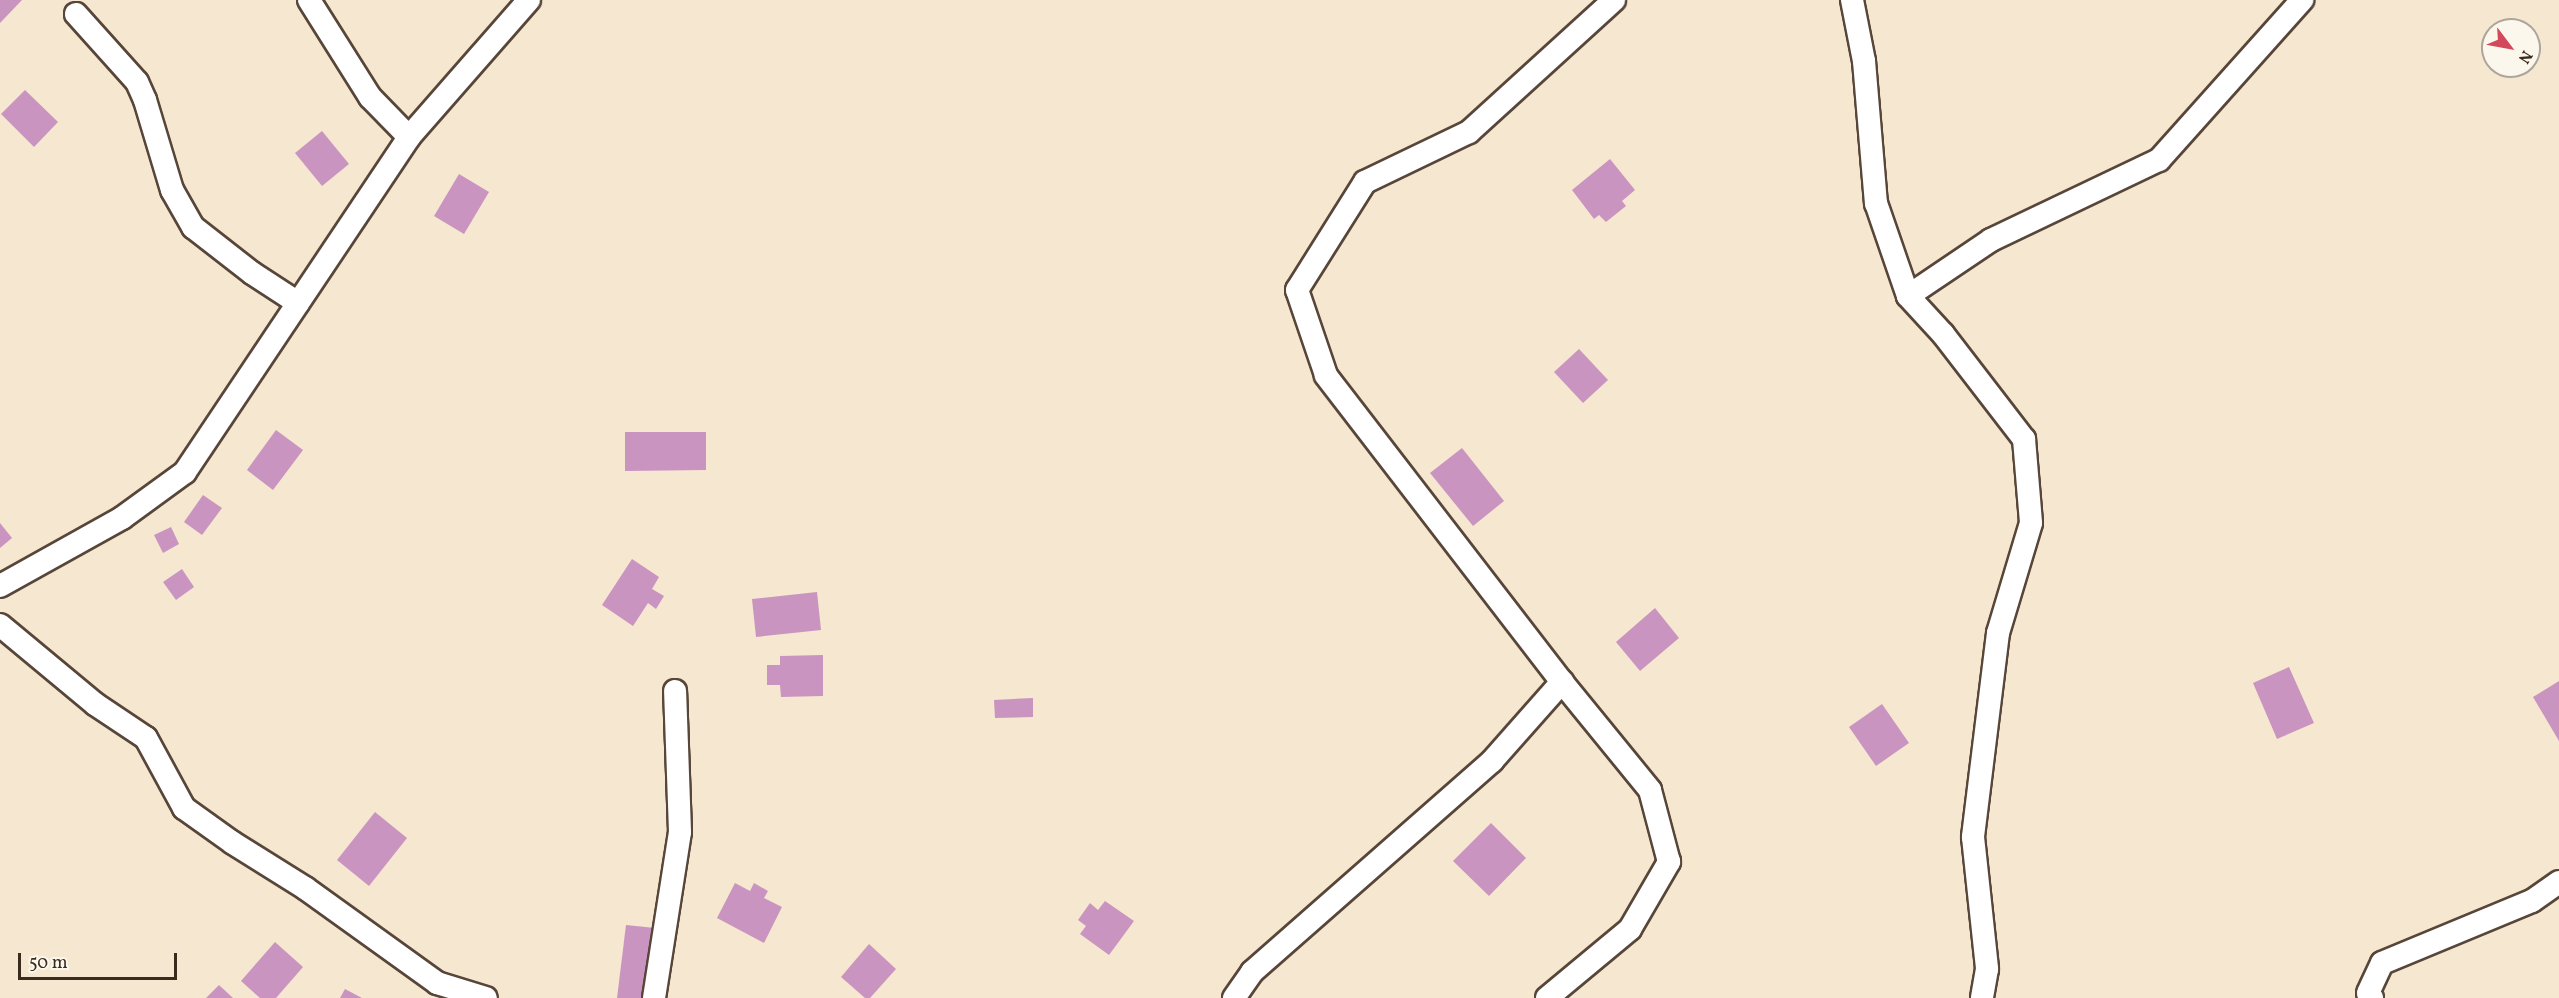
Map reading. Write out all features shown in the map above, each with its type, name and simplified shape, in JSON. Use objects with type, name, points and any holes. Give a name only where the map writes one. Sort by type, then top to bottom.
[{"type":"street","points":[[309,0],[370,97],[409,137]]},
{"type":"street","points":[[0,586],[122,518],[185,472],[409,137],[529,0]]},
{"type":"street","points":[[1547,998],[1630,928],[1669,862],[1650,790],[1562,682],[1326,375],[1297,290],[1365,182],[1469,132],[1614,0]]},
{"type":"street","points":[[1852,0],[1864,61],[1876,203],[1908,296],[1943,334],[2024,439],[2031,523],[1998,633],[1973,837],[1987,969],[1982,998]]},
{"type":"street","points":[[1908,296],[1991,240],[2159,160],[2302,0]]},
{"type":"street","points":[[76,14],[137,81],[145,100],[172,190],[193,227],[252,273],[298,303]]},
{"type":"street","points":[[0,625],[95,704],[147,738],[184,808],[233,843],[306,888],[437,983],[486,998]]},
{"type":"street","points":[[1234,998],[1252,972],[1492,761],[1562,682]]},
{"type":"street","points":[[654,998],[680,832],[675,691]]},
{"type":"street","points":[[2372,998],[2368,993],[2382,963],[2532,901],[2559,882]]},
{"type":"building","points":[[0,0],[22,0],[0,23]]},
{"type":"building","points":[[25,90],[58,122],[34,147],[1,114]]},
{"type":"building","points":[[322,131],[349,164],[322,186],[295,153]]},
{"type":"building","points":[[1610,159],[1635,190],[1622,201],[1626,206],[1606,222],[1599,215],[1594,219],[1572,190]]},
{"type":"building","points":[[459,174],[489,192],[464,234],[434,216]]},
{"type":"building","points":[[1579,349],[1608,380],[1583,403],[1554,372]]},
{"type":"building","points":[[276,430],[303,450],[273,490],[247,470]]},
{"type":"building","points":[[625,432],[706,432],[706,470],[625,471]]},
{"type":"building","points":[[1462,448],[1504,501],[1473,526],[1430,473]]},
{"type":"building","points":[[203,495],[222,508],[202,535],[184,522]]},
{"type":"building","points":[[0,523],[12,538],[0,548]]},
{"type":"building","points":[[171,527],[179,544],[163,553],[154,535]]},
{"type":"building","points":[[632,559],[659,577],[652,589],[664,596],[656,609],[648,603],[633,626],[602,605]]},
{"type":"building","points":[[182,569],[194,587],[176,600],[163,582]]},
{"type":"building","points":[[817,592],[821,630],[756,637],[752,599]]},
{"type":"building","points":[[1655,608],[1679,638],[1640,671],[1616,642]]},
{"type":"building","points":[[823,655],[823,696],[781,697],[780,685],[767,685],[767,665],[780,665],[780,656]]},
{"type":"building","points":[[2289,667],[2314,723],[2277,739],[2253,683]]},
{"type":"building","points":[[2559,681],[2559,741],[2533,697]]},
{"type":"building","points":[[1033,698],[1033,717],[995,718],[994,700]]},
{"type":"building","points":[[1882,704],[1909,743],[1876,766],[1849,727]]},
{"type":"building","points":[[375,812],[407,838],[369,886],[337,860]]},
{"type":"building","points":[[1491,823],[1526,858],[1489,896],[1453,861]]},
{"type":"building","points":[[735,883],[750,891],[754,883],[768,891],[764,898],[782,907],[764,943],[717,918]]},
{"type":"building","points":[[1105,901],[1134,921],[1109,955],[1080,934],[1086,926],[1078,920],[1090,903],[1098,910]]},
{"type":"building","points":[[626,925],[655,928],[646,998],[617,998]]},
{"type":"building","points":[[275,942],[303,967],[276,998],[260,998],[241,981]]},
{"type":"building","points":[[869,944],[896,969],[870,998],[865,998],[841,977]]},
{"type":"building","points":[[219,985],[233,998],[206,998]]},
{"type":"building","points":[[345,989],[362,998],[340,998]]}]
